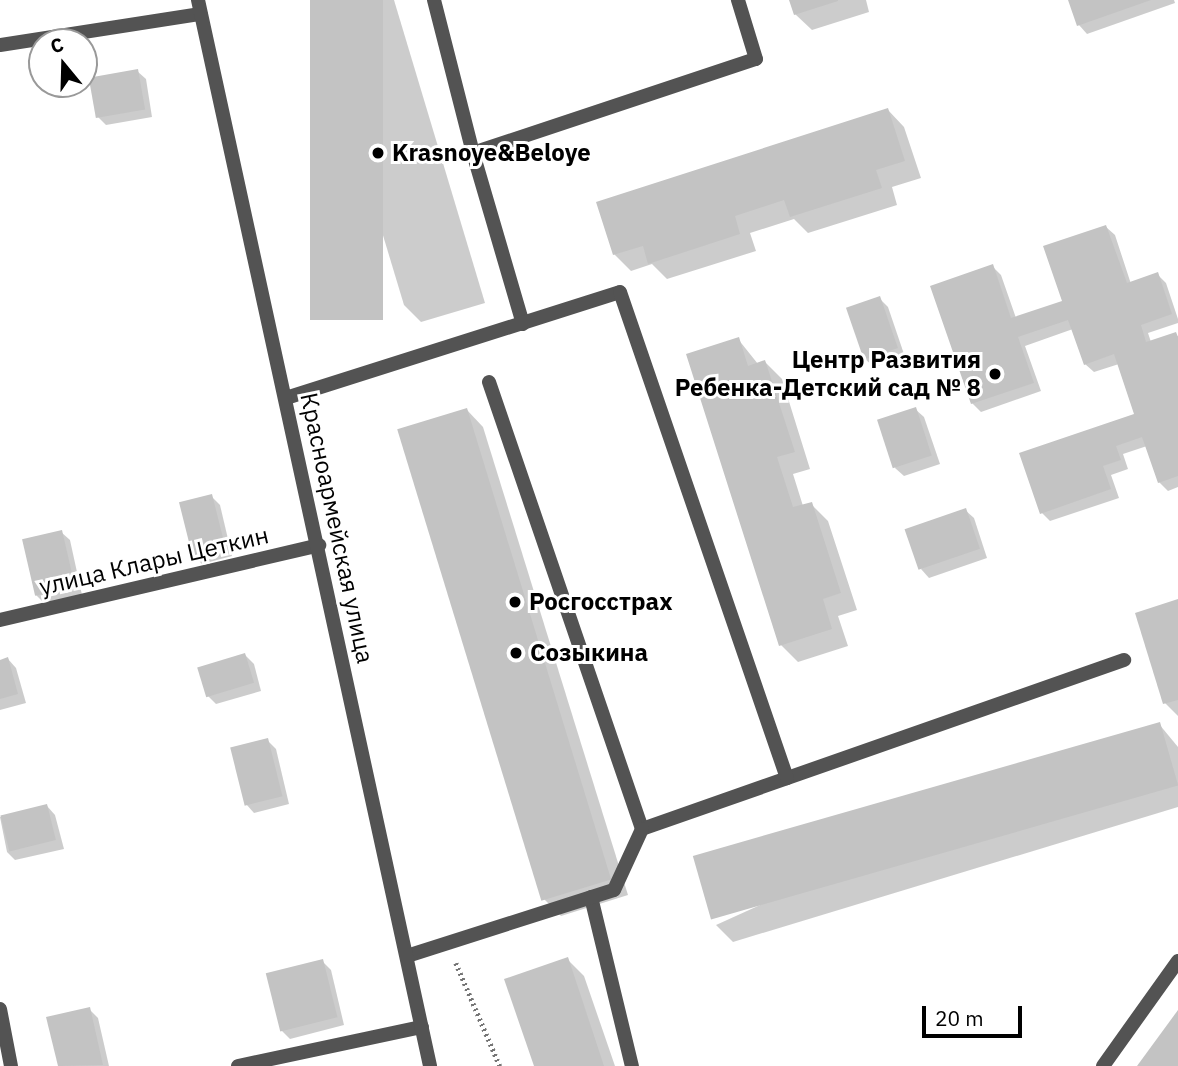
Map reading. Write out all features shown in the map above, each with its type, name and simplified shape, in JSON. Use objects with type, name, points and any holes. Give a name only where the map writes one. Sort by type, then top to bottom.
[{"type":"street","points":[[434,0],[473,153],[523,324]]},
{"type":"street","points":[[473,153],[756,59],[738,0]]},
{"type":"street","points":[[0,45],[199,7]]},
{"type":"street","name":"Красноармейская улица","points":[[199,7],[319,545],[430,1066]]},
{"type":"street","points":[[285,398],[620,292],[787,778]]},
{"type":"street","points":[[407,956],[614,890],[642,829],[489,382]]},
{"type":"street","name":"улица Клары Цеткин","points":[[0,620],[319,545]]},
{"type":"street","points":[[642,829],[1124,660]]},
{"type":"street","points":[[591,897],[632,1066]]},
{"type":"street","points":[[1103,1066],[1178,961]]},
{"type":"street","points":[[0,1009],[11,1066]]},
{"type":"street","points":[[238,1066],[422,1027]]},
{"type":"path","points":[[448,943],[500,1066]]},
{"type":"building","points":[[310,0],[383,0],[383,320],[310,320]]},
{"type":"building","points":[[789,0],[838,0],[838,1],[794,15]]},
{"type":"building","points":[[1068,0],[1151,0],[1077,26]]},
{"type":"building","points":[[138,69],[145,109],[96,118],[92,98],[98,98],[98,76]]},
{"type":"building","points":[[888,108],[905,161],[876,170],[882,188],[790,217],[784,200],[735,216],[740,234],[648,264],[643,246],[613,255],[596,202]]},
{"type":"building","name":"Центр Развития Ребенка-Детский сад № 8","points":[[1106,225],[1127,283],[1158,272],[1172,314],[1141,325],[1146,342],[1176,332],[1178,337],[1178,476],[1158,483],[1142,437],[1116,446],[1121,460],[1103,466],[1111,489],[1040,514],[1019,453],[1134,414],[1114,354],[1084,365],[1068,320],[1018,337],[1034,383],[971,404],[930,286],[993,264],[1011,318],[1062,301],[1043,246]]},
{"type":"building","points":[[880,296],[898,348],[864,360],[846,308]]},
{"type":"building","points":[[739,337],[748,366],[765,360],[795,452],[777,457],[793,507],[812,502],[841,593],[823,599],[832,629],[779,646],[686,354]]},
{"type":"building","points":[[916,407],[932,456],[893,468],[877,420]]},
{"type":"building","points":[[467,408],[611,879],[541,901],[397,429]]},
{"type":"building","points":[[212,494],[226,548],[193,557],[179,502]]},
{"type":"building","points":[[966,508],[980,549],[919,570],[905,529]]},
{"type":"building","points":[[62,530],[75,587],[35,596],[22,539]]},
{"type":"building","points":[[1178,599],[1178,700],[1163,704],[1135,613]]},
{"type":"building","points":[[245,653],[254,683],[206,697],[197,668]]},
{"type":"building","points":[[8,657],[18,694],[0,699],[0,660]]},
{"type":"building","points":[[1160,722],[1178,785],[711,919],[693,856]]},
{"type":"building","points":[[268,738],[283,796],[245,806],[230,747]]},
{"type":"building","points":[[47,804],[56,840],[9,852],[0,816]]},
{"type":"building","points":[[568,957],[604,1066],[534,1066],[504,979]]},
{"type":"building","points":[[323,959],[338,1017],[280,1031],[266,973]]},
{"type":"building","points":[[90,1007],[103,1065],[58,1066],[46,1017]]},
{"type":"building","points":[[1178,1010],[1178,1066],[1137,1066]]},
{"type":"place","name":"Krasnoye&Beloye","points":[[378,153]]},
{"type":"place","name":"Центр Развития Ребенка-Детский сад № 8","points":[[995,374]]},
{"type":"place","name":"Росгосстрах","points":[[515,602]]},
{"type":"place","name":"Созыкина","points":[[516,653]]}]
